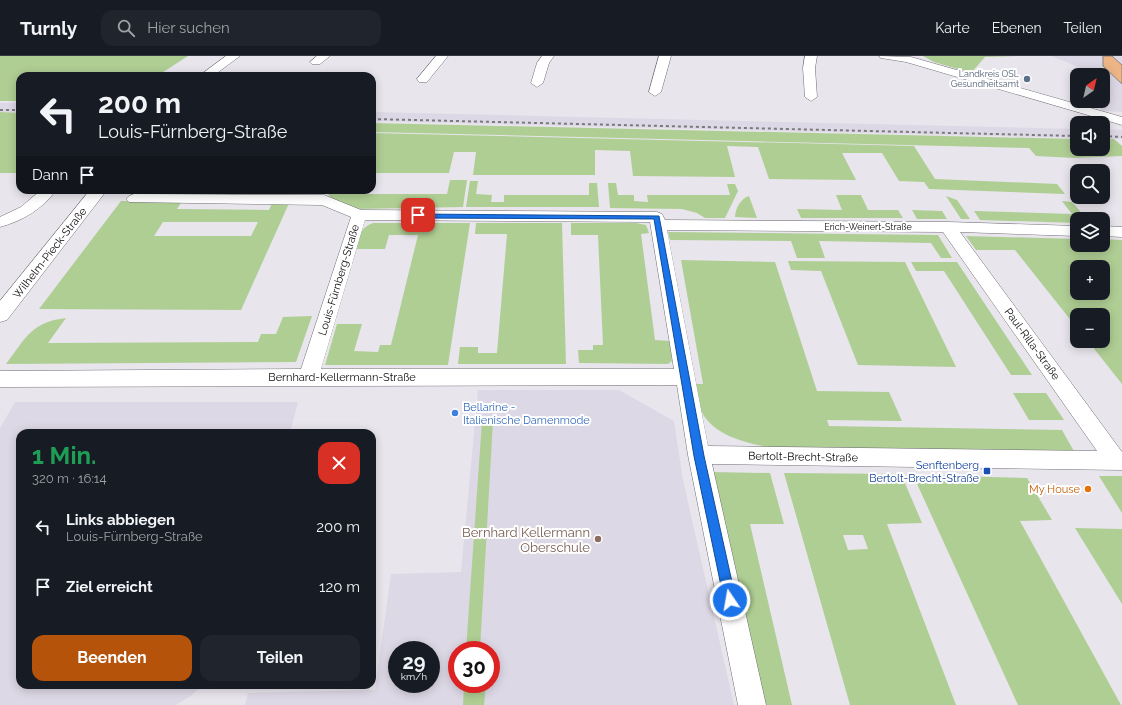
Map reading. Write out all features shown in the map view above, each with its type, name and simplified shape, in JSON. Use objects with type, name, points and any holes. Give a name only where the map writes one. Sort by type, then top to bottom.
[{"type":"main road","points":[[211,72],[234,56]]},
{"type":"main road","name":"Wilhelm-Pieck-Straße","points":[[0,315],[96,194]]},
{"type":"street","points":[[423,79],[442,56]]},
{"type":"street","points":[[537,83],[548,56]]},
{"type":"street","points":[[655,92],[665,56]]},
{"type":"street","points":[[810,97],[809,68],[811,56]]},
{"type":"street","points":[[885,56],[907,59],[1122,121]]},
{"type":"street","points":[[0,222],[27,211],[36,205],[46,194]]},
{"type":"street","points":[[134,198],[324,200],[359,215]]},
{"type":"street","name":"Louis-Fürnberg-Straße","points":[[309,377],[359,215],[658,221]]},
{"type":"street","points":[[658,221],[699,456],[752,705]]},
{"type":"street","name":"Erich-Weinert-Straße","points":[[658,221],[1070,231]]},
{"type":"street","name":"Paul-Rilla-Straße","points":[[948,227],[1119,461]]},
{"type":"street","points":[[1110,231],[1122,232]]},
{"type":"street","name":"Bernhard-Kellermann-Straße","points":[[0,379],[685,377]]},
{"type":"street","name":"Bertolt-Brecht-Straße","points":[[699,456],[1119,461]]},
{"type":"shaded area","points":[[1051,56],[1122,56],[1122,112],[1103,111],[1100,108],[1110,108],[1110,68],[1081,68]]},
{"type":"shaded area","points":[[0,103],[16,103],[16,113],[0,112]]},
{"type":"shaded area","points":[[376,112],[1070,129],[1070,138],[376,121]]},
{"type":"shaded area","points":[[1110,129],[1122,130],[1122,139],[1110,139]]},
{"type":"shaded area","points":[[478,390],[619,390],[674,421],[683,480],[734,705],[245,705],[248,693],[375,690],[391,574],[461,572]]},
{"type":"shaded area","points":[[15,402],[298,402],[291,429],[16,429],[16,689],[198,689],[192,695],[176,705],[0,705],[0,428]]},
{"type":"green space","points":[[0,56],[188,56],[163,72],[16,72],[16,101],[0,101]]},
{"type":"green space","points":[[923,56],[1019,56],[985,57],[971,73],[934,62]]},
{"type":"green space","points":[[0,112],[16,113],[16,173],[0,173]]},
{"type":"green space","points":[[376,123],[1070,139],[1070,156],[1110,156],[1110,139],[1114,139],[1122,146],[1122,156],[1075,158],[1036,156],[1029,148],[376,132]]},
{"type":"green space","points":[[376,133],[914,146],[935,179],[1057,184],[1065,194],[929,189],[924,182],[899,181],[882,153],[842,153],[856,180],[769,179],[758,147],[727,146],[735,177],[633,176],[630,151],[595,150],[595,175],[473,175],[476,152],[454,152],[449,173],[376,173]]},
{"type":"green space","points":[[450,180],[467,180],[463,207],[356,209],[332,199],[328,194],[376,194],[447,194]]},
{"type":"green space","points":[[470,181],[478,181],[476,194],[492,195],[491,202],[504,202],[504,195],[589,195],[589,183],[597,183],[599,207],[466,207]]},
{"type":"green space","points":[[608,183],[616,183],[618,195],[634,195],[634,201],[648,202],[647,195],[730,195],[727,184],[735,184],[738,191],[725,218],[705,218],[697,213],[682,209],[610,208]]},
{"type":"green space","points":[[836,195],[861,195],[868,210],[898,210],[903,218],[801,218],[797,209],[842,210]]},
{"type":"green space","points":[[749,196],[757,218],[735,217],[739,204],[743,199]]},
{"type":"green space","points":[[946,196],[957,200],[970,219],[961,219]]},
{"type":"green space","points":[[121,201],[182,201],[177,209],[269,210],[273,201],[290,201],[241,310],[39,309]],"holes":[[[163,222],[258,222],[251,236],[154,236]]]},
{"type":"green space","points":[[1062,201],[1070,202],[1070,204],[1074,204],[1081,212],[1070,212]]},
{"type":"green space","points":[[912,210],[942,211],[947,219],[917,219]]},
{"type":"green space","points":[[974,211],[1070,214],[1070,223],[980,220]]},
{"type":"green space","points":[[373,223],[470,223],[448,365],[325,365],[337,324],[362,324],[354,351],[378,352],[380,345],[391,345],[418,235],[389,235],[385,249],[356,249],[359,237],[363,230],[365,227]]},
{"type":"green space","points":[[476,223],[562,223],[566,364],[458,364],[460,347],[478,347],[478,353],[497,353],[507,234],[475,234]]},
{"type":"green space","points":[[571,223],[636,223],[646,225],[649,233],[641,234],[655,340],[670,341],[672,361],[668,364],[579,363],[578,350],[593,350],[593,345],[603,345],[598,235],[571,235]]},
{"type":"green space","points":[[668,232],[938,235],[952,258],[941,258],[931,243],[819,241],[825,258],[797,258],[791,241],[670,240]]},
{"type":"green space","points":[[966,236],[1070,239],[1070,252],[1110,252],[1110,239],[1122,240],[1122,384],[1094,348],[1110,348],[1110,308],[1070,308],[1070,319],[1015,250],[976,250]]},
{"type":"green space","points":[[681,260],[775,262],[817,391],[889,392],[902,421],[827,420],[829,426],[1062,430],[1075,453],[773,448],[752,444],[730,436],[711,425],[699,406],[694,384],[703,384]]},
{"type":"green space","points":[[788,261],[905,262],[956,367],[858,365],[821,271],[791,270]]},
{"type":"green space","points":[[911,262],[957,262],[1032,375],[1011,375],[944,271],[916,271]]},
{"type":"green space","points":[[312,316],[296,362],[6,364],[30,333],[37,327],[54,320],[66,318],[48,343],[258,342],[261,334],[276,334],[283,317]]},
{"type":"green space","points":[[1013,393],[1046,393],[1064,420],[1029,420]]},
{"type":"green space","points":[[482,421],[493,421],[481,641],[467,641]]},
{"type":"green space","points":[[710,472],[770,473],[784,524],[750,524],[792,705],[765,705]]},
{"type":"green space","points":[[784,473],[901,474],[922,523],[887,524],[956,705],[850,705]],"holes":[[[843,535],[863,535],[868,549],[848,550]]]},
{"type":"green space","points":[[913,475],[1027,478],[1052,520],[1020,521],[1121,705],[1018,705]]},
{"type":"green space","points":[[1099,476],[1122,476],[1122,513]]},
{"type":"green space","points":[[1075,528],[1122,529],[1122,604]]},
{"type":"green space","points":[[464,693],[485,693],[484,705],[463,705]]},
{"type":"building","points":[[1103,56],[1112,56],[1122,65],[1122,84],[1110,73],[1110,68],[1105,68],[1103,66]]},
{"type":"railway","points":[[0,110],[16,110]]},
{"type":"railway","points":[[376,119],[1070,136]]},
{"type":"railway","points":[[1110,136],[1122,137]]},
{"type":"place","name":"Landkreis OSL Gesundheitsamt","points":[[1027,79]]},
{"type":"place","name":"Bellarine - Italienische Damenmode","points":[[455,413]]},
{"type":"place","name":"Senftenberg Bertolt-Brecht-Straße","points":[[987,471]]},
{"type":"place","name":"My House","points":[[1088,489]]},
{"type":"place","name":"Bernhard Kellermann Oberschule","points":[[598,539]]},
{"type":"route","points":[[418,215],[657,217],[699,456],[730,600]]}]
